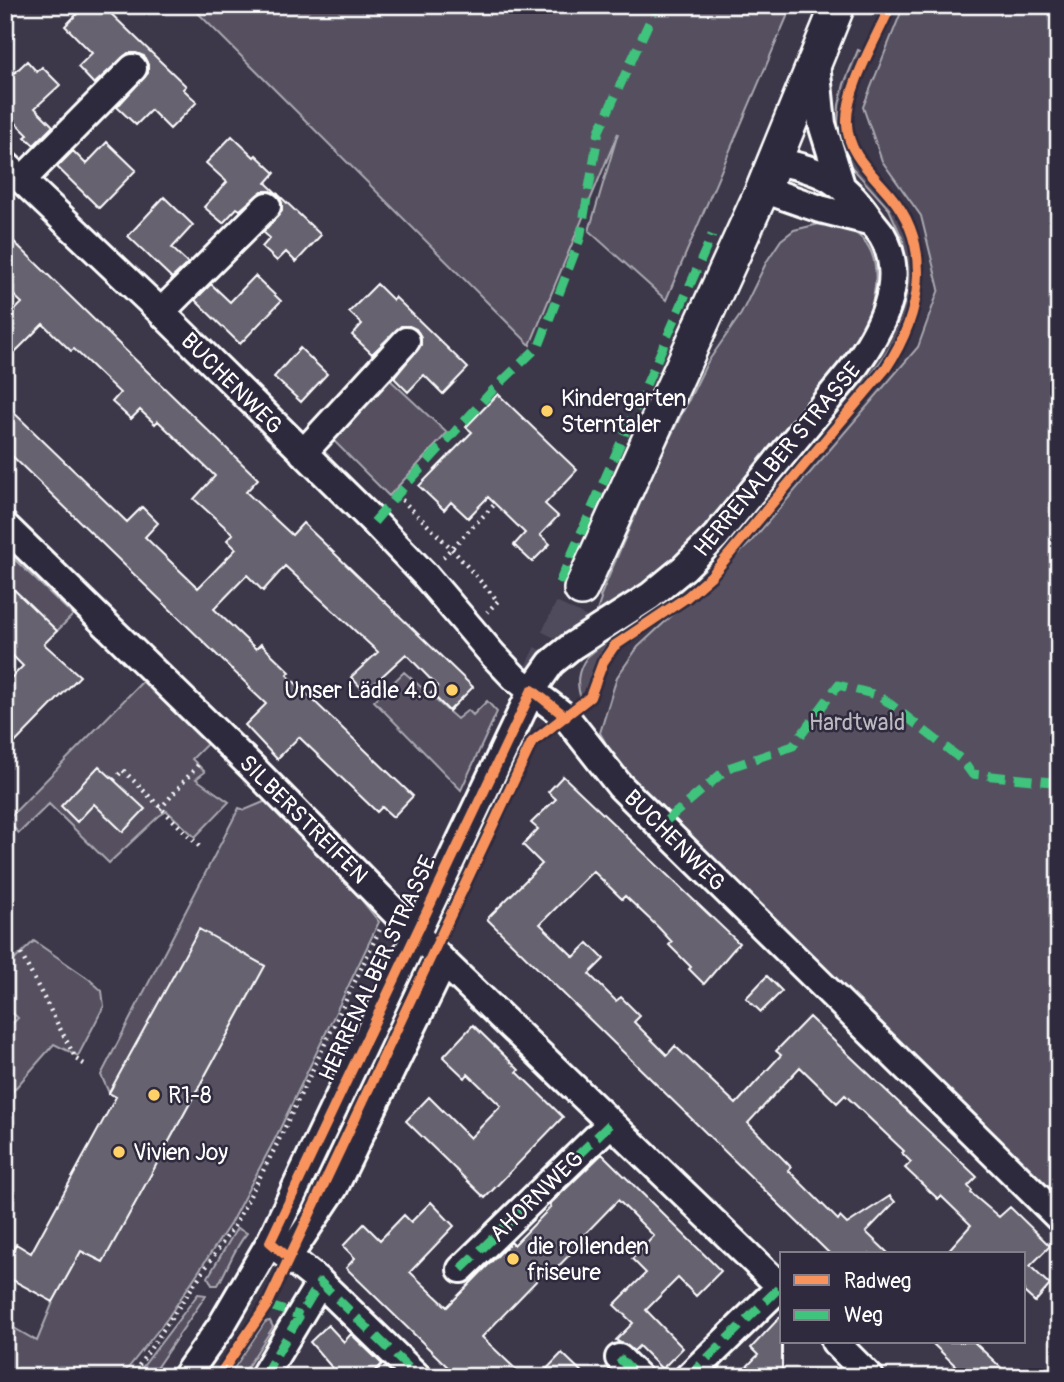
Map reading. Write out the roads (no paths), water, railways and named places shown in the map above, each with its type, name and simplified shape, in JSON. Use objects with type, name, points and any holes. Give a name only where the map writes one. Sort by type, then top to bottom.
[{"type":"main road","points":[[581,589],[769,175],[838,5]]},
{"type":"street","points":[[816,63],[822,124],[841,185]]},
{"type":"street","name":"BUCHENWEG","points":[[133,68],[13,172],[161,312],[303,453],[425,575],[457,611],[468,629],[515,678],[566,717],[620,786],[1059,1218]]},
{"type":"street","name":"HERRENALBER STRASSE","points":[[185,1377],[227,1316],[279,1249],[416,934],[532,690],[551,663],[572,646],[650,596],[684,568],[716,536],[852,370],[868,348],[882,321],[891,286],[892,266],[883,236],[841,185],[817,172],[769,175]]},
{"type":"street","points":[[769,175],[820,209],[872,222]]},
{"type":"street","points":[[161,312],[267,206]]},
{"type":"street","name":"BUCHENWEG","points":[[303,453],[406,341]]},
{"type":"street","name":"SILBERSTREIFEN","points":[[5,526],[391,906],[444,962],[780,1286]]},
{"type":"street","points":[[418,1377],[320,1282],[279,1249],[334,1188],[444,962]]},
{"type":"street","name":"AHORNWEG","points":[[461,1269],[611,1123]]},
{"type":"street","points":[[263,1377],[320,1282]]},
{"type":"street","points":[[688,1377],[780,1288]]},
{"type":"street","points":[[837,1344],[870,1377]]},
{"type":"street","points":[[619,1358],[638,1377]]},
{"type":"tunnel","points":[[535,684],[581,589]]},
{"type":"place","name":"Kindergarten Sterntaler","points":[[547,411]]},
{"type":"place","name":"Unser Lädle 4.0","points":[[452,690]]},
{"type":"place","name":"R1-8","points":[[154,1095]]},
{"type":"place","name":"Vivien Joy","points":[[119,1152]]},
{"type":"place","name":"die rollenden friseure","points":[[513,1259]]},
{"type":"park label","name":"Hardtwald","points":[[857,722]]}]
